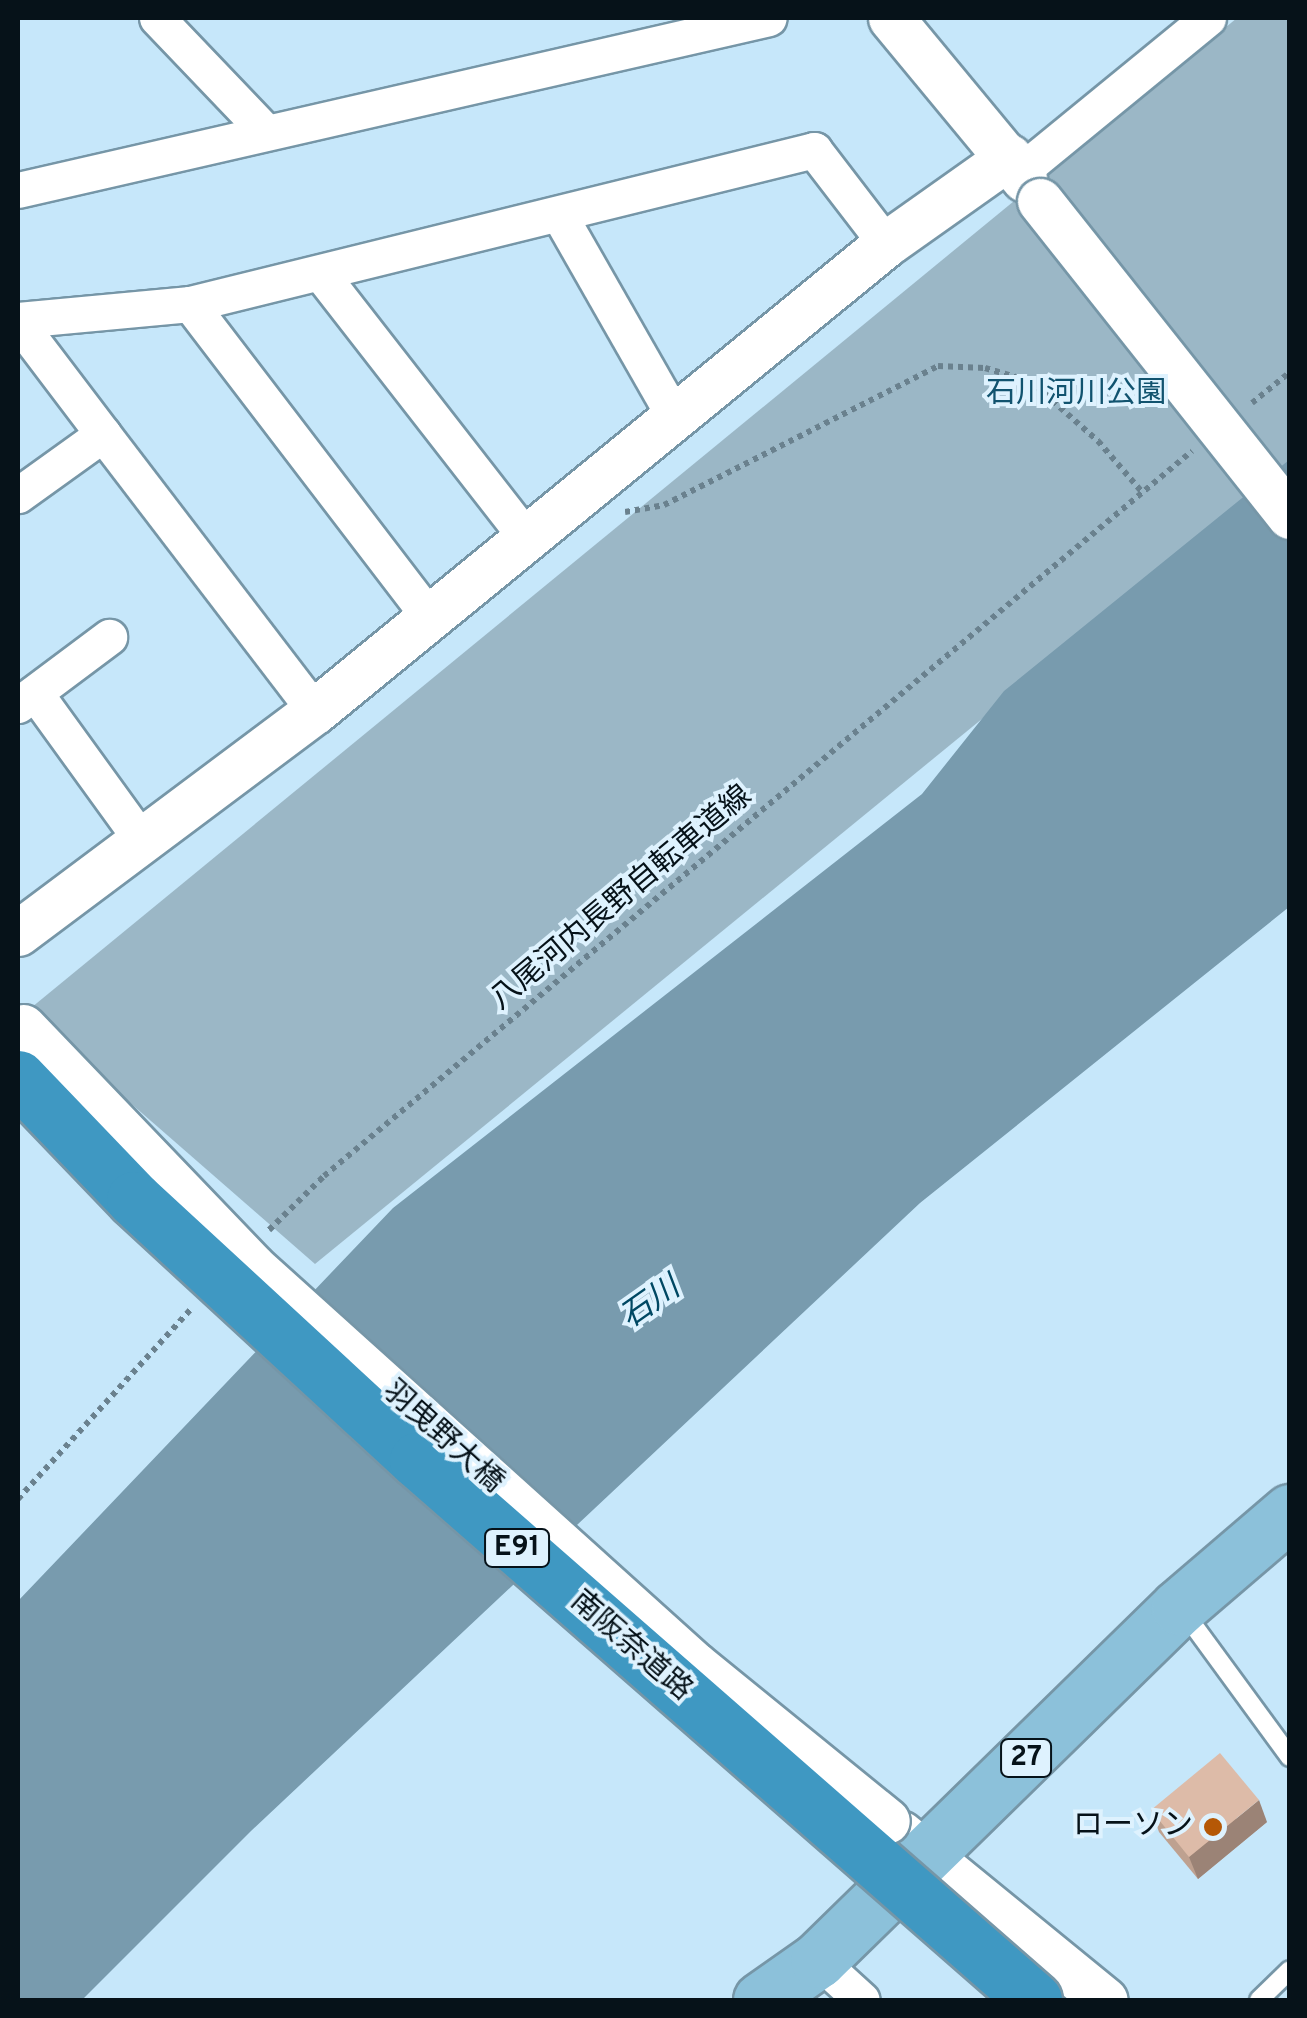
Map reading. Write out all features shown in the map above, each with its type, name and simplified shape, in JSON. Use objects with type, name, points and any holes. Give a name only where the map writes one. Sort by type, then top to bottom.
[{"type":"highway","name":"南阪奈道路","points":[[19,1042],[134,1198],[417,1460],[1034,2000]]},
{"type":"highway","name":"南阪奈道路","points":[[18,1113],[122,1225],[406,1485],[992,2000]]},
{"type":"main road","name":"27","points":[[760,2000],[818,1960],[907,1838],[1290,1512]]},
{"type":"street","points":[[157,18],[266,132]]},
{"type":"street","points":[[18,190],[770,18]]},
{"type":"street","points":[[891,18],[1023,177],[1290,516]]},
{"type":"street","points":[[18,933],[316,710],[886,244],[1023,177],[1208,18]]},
{"type":"street","points":[[18,321],[190,304],[561,218],[814,150],[886,244]]},
{"type":"street","points":[[561,218],[674,416]]},
{"type":"street","points":[[321,274],[526,537]]},
{"type":"street","points":[[190,304],[430,617]]},
{"type":"street","points":[[18,321],[316,710]]},
{"type":"street","points":[[18,495],[104,434]]},
{"type":"street","points":[[109,637],[26,699],[142,840]]},
{"type":"street","name":"羽曳野大橋","points":[[19,1042],[268,1280],[694,1665],[1105,2000]]},
{"type":"street","points":[[818,1960],[862,2000]]},
{"type":"lane","points":[[1180,1607],[1290,1757]]},
{"type":"lane","points":[[1259,2000],[1290,1970]]},
{"type":"path","points":[[591,483],[620,513],[664,505],[938,366],[985,368],[1030,381],[1098,440],[1142,492]]},
{"type":"path","points":[[1245,408],[1290,372]]},
{"type":"path","name":"八尾河内長野自転車道線","points":[[258,1242],[339,1164],[1201,444]]},
{"type":"path","points":[[18,1499],[204,1295]]},
{"type":"green space","name":"石川河川公園","points":[[1237,18],[1289,18],[1289,468],[315,1264],[26,1012]]},
{"type":"water","name":"石川","points":[[1289,460],[1289,907],[920,1203],[251,1831],[82,2000],[18,2000],[18,1601],[393,1208],[922,794],[1004,691]]},
{"type":"building","points":[[1220,1753],[1259,1800],[1189,1857],[1151,1810]]},
{"type":"place","name":"ローソン","points":[[1213,1827]]}]
